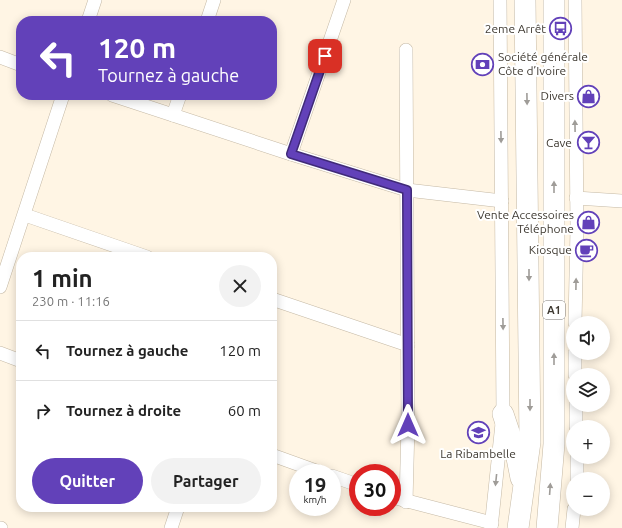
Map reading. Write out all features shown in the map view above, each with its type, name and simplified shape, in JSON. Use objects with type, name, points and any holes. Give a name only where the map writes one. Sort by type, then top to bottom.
[{"type":"main road","name":"A1","points":[[518,528],[530,442],[525,0]]},
{"type":"main road","name":"A1","points":[[547,528],[554,444],[554,0]]},
{"type":"main road","points":[[504,414],[516,453],[524,492]]},
{"type":"street","points":[[90,16],[95,0]]},
{"type":"street","points":[[208,16],[214,0]]},
{"type":"street","points":[[291,154],[344,0]]},
{"type":"street","points":[[401,500],[492,526],[504,414],[500,0]]},
{"type":"street","points":[[575,0],[575,316]]},
{"type":"street","points":[[406,50],[408,345],[406,502]]},
{"type":"street","points":[[0,57],[16,62]]},
{"type":"street","points":[[0,287],[25,215],[61,100]]},
{"type":"street","points":[[127,100],[291,154],[407,190],[502,201]]},
{"type":"street","points":[[173,115],[178,100]]},
{"type":"street","points":[[576,198],[622,201]]},
{"type":"street","points":[[25,215],[132,252]]},
{"type":"street","points":[[277,301],[408,345]]},
{"type":"street","points":[[0,352],[16,359]]},
{"type":"street","points":[[277,457],[297,464]]},
{"type":"street","points":[[171,528],[176,512]]},
{"type":"street","points":[[572,528],[573,516]]},
{"type":"place","name":"2eme Arrêt","points":[[561,29]]},
{"type":"place","name":"Société générale Côte d’Ivoire","points":[[482,64]]},
{"type":"place","name":"Divers","points":[[589,96]]},
{"type":"place","name":"Cave","points":[[588,143]]},
{"type":"place","name":"Vente Accessoires Téléphone","points":[[589,222]]},
{"type":"place","name":"Kiosque","points":[[587,250]]},
{"type":"place","name":"La Ribambelle","points":[[478,433]]},
{"type":"route","points":[[325,56],[291,154],[407,190],[408,425]]}]
